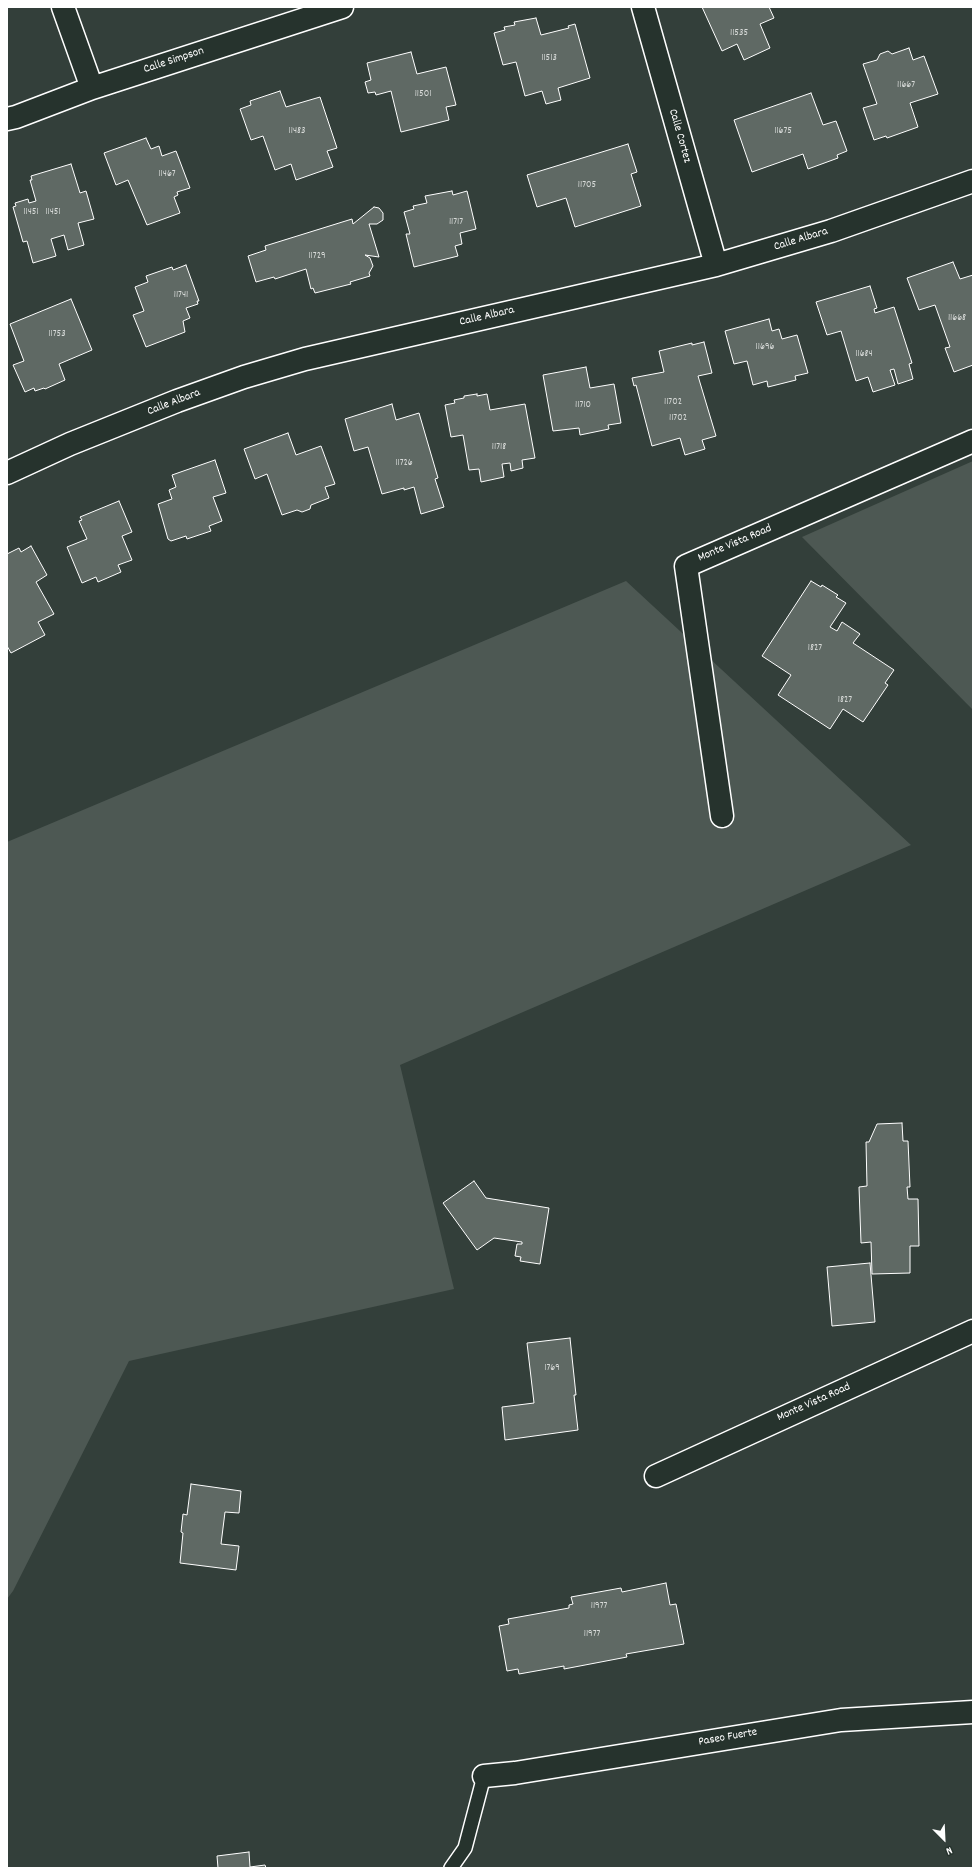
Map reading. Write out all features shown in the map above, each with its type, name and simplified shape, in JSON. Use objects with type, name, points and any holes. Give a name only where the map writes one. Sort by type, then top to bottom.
[{"type":"street","points":[[63,7],[92,88]]},
{"type":"street","name":"Calle Simpson","points":[[7,119],[16,117],[92,88],[342,7]]},
{"type":"street","name":"Calle Cortez","points":[[642,7],[716,265]]},
{"type":"street","name":"Calle Albara","points":[[7,473],[70,444],[177,401],[244,377],[305,359],[716,265],[830,231],[973,181]]},
{"type":"street","name":"Monte Vista Road","points":[[722,816],[686,566],[973,441]]},
{"type":"street","name":"Monte Vista Road","points":[[656,1476],[973,1331]]},
{"type":"street","name":"Paseo Fuerte","points":[[484,1776],[515,1773],[841,1720],[973,1712]]},
{"type":"lane","points":[[451,1868],[465,1848],[484,1776]]},
{"type":"shaded area","points":[[973,461],[973,710],[802,537]]},
{"type":"shaded area","points":[[626,581],[911,845],[400,1065],[454,1289],[129,1361],[13,1591],[7,1599],[7,842]]},
{"type":"building","points":[[702,7],[769,7],[774,18],[760,24],[770,48],[744,60],[737,44],[722,51]]},
{"type":"building","points":[[536,18],[541,35],[569,28],[568,26],[575,24],[590,78],[558,88],[561,100],[546,104],[542,91],[525,96],[516,62],[503,65],[494,33],[505,30],[504,27],[515,25],[514,22]]},
{"type":"building","points":[[909,48],[913,60],[924,56],[938,94],[910,103],[918,127],[887,138],[886,136],[874,140],[863,108],[877,104],[863,64],[877,60],[880,54],[888,51],[892,54]]},
{"type":"building","points":[[411,52],[417,74],[446,67],[456,105],[446,107],[449,120],[401,132],[391,91],[376,95],[375,92],[368,93],[365,82],[371,80],[367,63]]},
{"type":"building","points":[[280,91],[286,107],[320,97],[337,148],[327,151],[333,167],[296,180],[291,164],[275,170],[263,136],[251,140],[240,109],[251,105],[250,101]]},
{"type":"building","points":[[811,93],[823,125],[836,121],[847,151],[837,155],[838,158],[808,169],[803,154],[752,172],[734,120]]},
{"type":"building","points":[[146,138],[151,149],[159,146],[162,156],[176,151],[190,188],[177,192],[178,195],[174,197],[180,213],[147,225],[128,180],[116,185],[104,153]]},
{"type":"building","points":[[628,144],[637,172],[631,174],[641,206],[575,227],[566,198],[537,207],[527,175]]},
{"type":"building","points":[[71,164],[80,193],[86,191],[94,219],[78,223],[84,245],[68,250],[64,235],[51,239],[56,256],[33,263],[27,241],[23,242],[13,207],[16,206],[15,203],[28,199],[29,203],[36,201],[30,180],[32,180],[31,176]]},
{"type":"building","points":[[452,191],[453,195],[467,191],[476,229],[460,233],[462,244],[455,246],[458,256],[414,267],[406,234],[410,234],[404,212],[414,209],[413,206],[427,203],[425,196]]},
{"type":"building","points":[[374,207],[379,208],[383,213],[383,220],[377,224],[369,224],[379,257],[365,255],[370,258],[373,266],[369,273],[370,276],[350,282],[351,284],[315,293],[313,288],[311,289],[306,269],[275,279],[274,277],[256,282],[248,256],[266,250],[265,246],[352,219],[353,224]]},
{"type":"building","points":[[953,262],[960,279],[973,275],[973,365],[954,372],[945,348],[950,347],[935,305],[919,310],[907,278]]},
{"type":"building","points":[[186,265],[199,301],[197,301],[198,304],[186,308],[190,318],[183,321],[185,332],[146,347],[133,315],[144,311],[135,287],[148,282],[146,276],[172,267],[173,270]]},
{"type":"building","points":[[870,286],[877,308],[874,309],[875,313],[894,307],[912,363],[909,364],[913,379],[898,384],[894,369],[890,370],[895,385],[873,392],[868,377],[856,381],[841,331],[827,335],[816,302]]},
{"type":"building","points":[[71,299],[92,350],[59,364],[65,380],[45,389],[35,391],[34,388],[25,392],[13,365],[24,361],[10,324]]},
{"type":"building","points":[[769,319],[772,331],[779,329],[782,339],[797,335],[808,373],[795,376],[796,380],[768,387],[767,381],[753,385],[747,361],[734,364],[725,331]]},
{"type":"building","points":[[704,342],[712,373],[698,376],[716,436],[702,440],[705,449],[685,455],[680,438],[652,446],[636,385],[634,386],[632,378],[664,372],[659,351],[692,343],[692,345]]},
{"type":"building","points":[[586,367],[590,388],[614,384],[621,423],[608,425],[609,429],[580,435],[579,428],[553,431],[543,375]]},
{"type":"building","points":[[477,394],[477,396],[487,394],[490,410],[525,404],[535,458],[522,460],[523,468],[511,471],[510,463],[502,464],[504,477],[481,482],[479,469],[469,470],[463,435],[451,437],[445,405],[455,403],[454,400],[464,398],[464,396]]},
{"type":"building","points":[[392,404],[396,420],[419,413],[438,478],[435,479],[444,507],[421,514],[414,487],[382,494],[368,447],[354,451],[345,419]]},
{"type":"building","points":[[288,433],[296,455],[321,446],[335,484],[325,487],[329,498],[311,505],[310,509],[302,512],[297,510],[282,515],[267,474],[255,479],[244,449]]},
{"type":"building","points":[[215,460],[226,493],[213,497],[222,521],[209,526],[211,531],[187,539],[186,536],[171,541],[168,539],[158,504],[172,499],[169,490],[176,487],[172,475]]},
{"type":"building","points":[[119,501],[132,532],[122,536],[132,560],[118,565],[121,572],[98,582],[96,577],[82,583],[67,547],[87,539],[79,521],[82,520],[80,517]]},
{"type":"building","points":[[31,546],[47,575],[36,582],[54,614],[38,622],[45,635],[11,653],[7,646],[7,554],[19,548],[21,552]]},
{"type":"building","points":[[811,581],[821,587],[822,585],[838,595],[836,597],[846,603],[830,627],[837,631],[842,622],[860,634],[853,643],[894,670],[885,683],[888,685],[863,722],[843,709],[830,729],[778,695],[791,675],[762,656]]},
{"type":"building","points":[[902,1123],[903,1141],[908,1141],[910,1187],[907,1187],[908,1199],[918,1199],[919,1246],[910,1246],[910,1273],[872,1274],[871,1242],[861,1243],[859,1187],[867,1186],[866,1142],[869,1142],[877,1124]]},
{"type":"building","points":[[474,1181],[486,1198],[549,1208],[540,1264],[520,1261],[521,1257],[515,1256],[517,1244],[522,1244],[522,1242],[494,1238],[477,1250],[443,1203]]},
{"type":"building","points":[[870,1263],[875,1322],[832,1326],[827,1267]]},
{"type":"building","points":[[570,1338],[578,1430],[505,1440],[502,1407],[534,1403],[527,1343]]},
{"type":"building","points":[[191,1484],[241,1491],[239,1513],[225,1512],[221,1544],[239,1546],[236,1570],[180,1563],[183,1514],[187,1515]]},
{"type":"building","points":[[666,1583],[670,1605],[676,1604],[684,1644],[626,1654],[627,1657],[564,1669],[564,1666],[519,1674],[518,1669],[507,1671],[499,1626],[509,1624],[508,1619],[569,1608],[569,1605],[573,1604],[571,1597],[621,1588],[622,1592]]},
{"type":"building","points":[[249,1852],[250,1867],[265,1865],[266,1868],[218,1868],[217,1856]]}]
